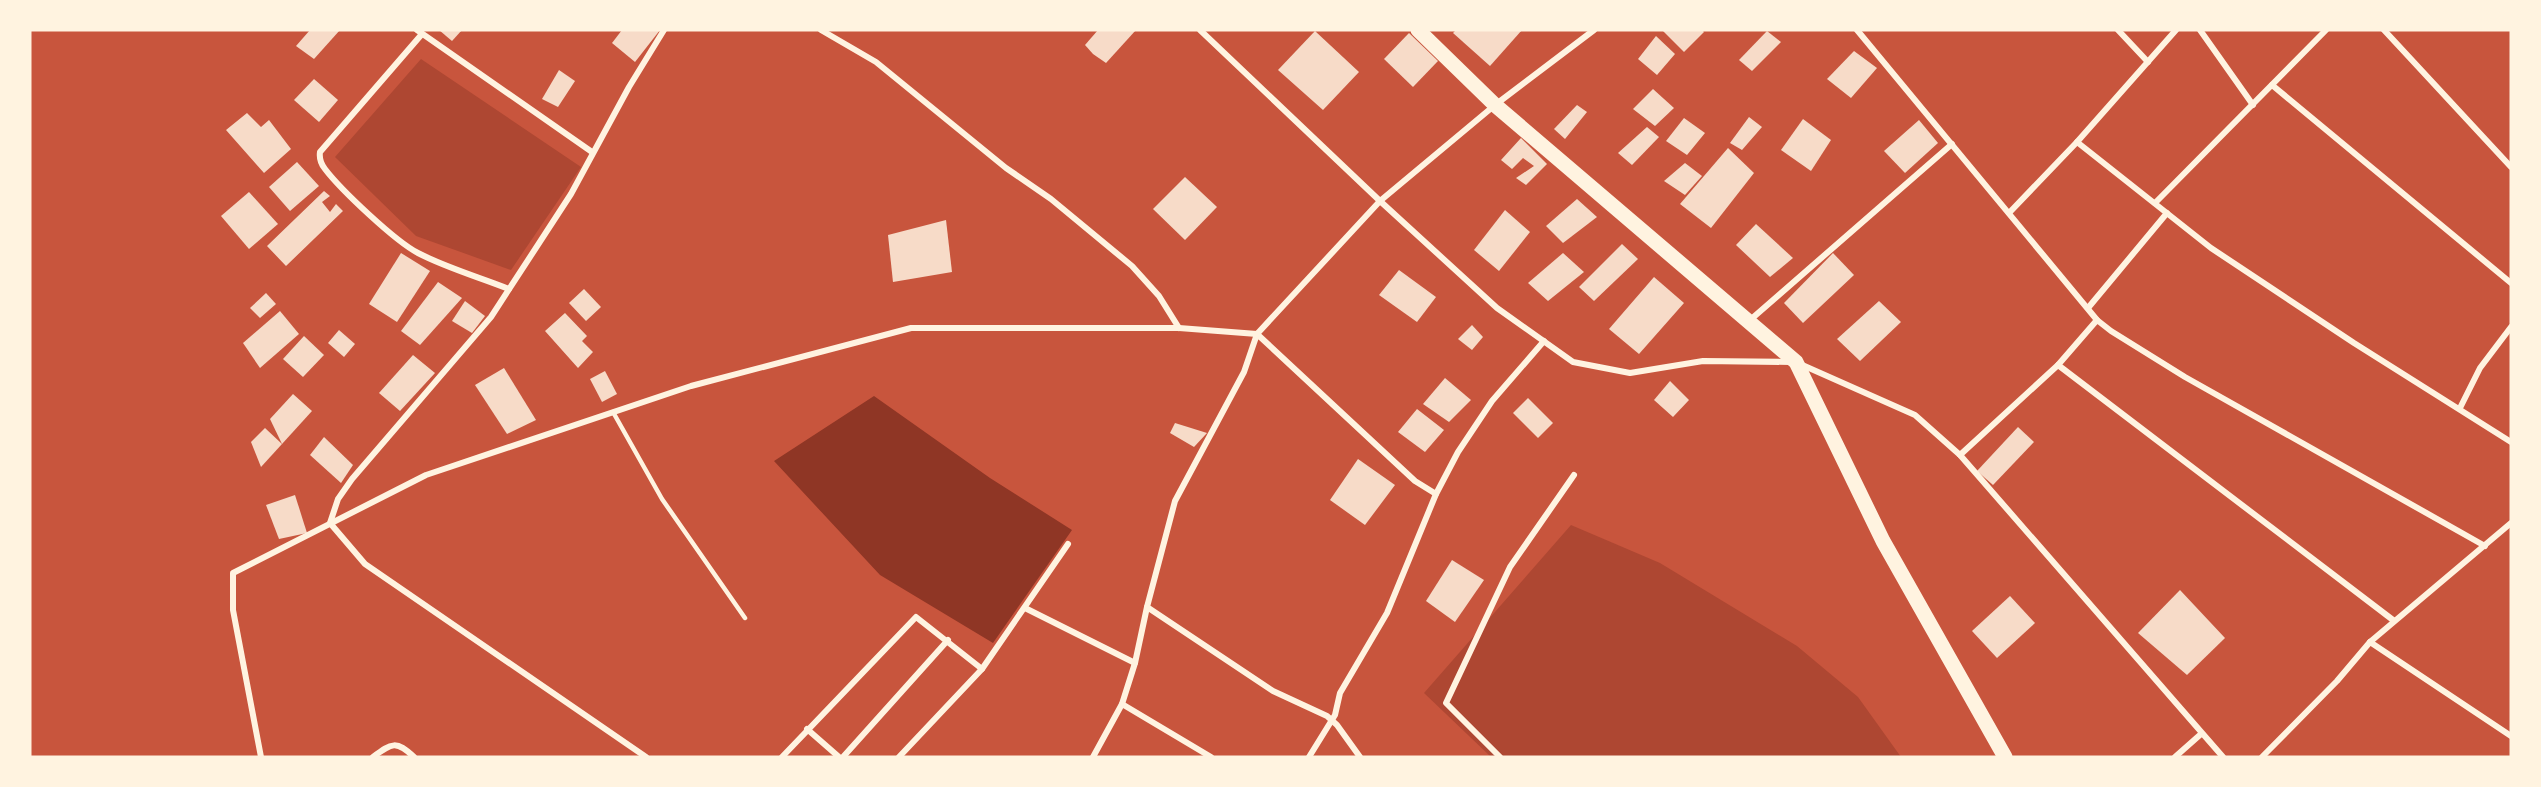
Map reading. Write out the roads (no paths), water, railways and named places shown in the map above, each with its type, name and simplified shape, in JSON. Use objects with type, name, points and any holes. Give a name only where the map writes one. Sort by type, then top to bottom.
[{"type":"main road","points":[[1418,30],[1495,105],[1796,362],[1883,541],[2005,757]]},
{"type":"street","points":[[330,523],[338,499],[352,479],[491,317],[571,195],[592,152],[664,30]]},
{"type":"street","points":[[821,30],[876,62],[1006,168],[1051,199],[1132,266],[1159,296],[1179,327]]},
{"type":"street","points":[[1200,30],[1380,201],[1497,308],[1573,362],[1630,374],[1703,361],[1796,362],[1915,415],[1960,455],[2223,757]]},
{"type":"street","points":[[1093,757],[1122,704],[1135,663],[1175,501],[1244,372],[1257,334],[1380,201],[1495,105],[1594,30]]},
{"type":"street","points":[[1857,30],[2097,320],[2185,377],[2485,546]]},
{"type":"street","points":[[2118,30],[2148,62]]},
{"type":"street","points":[[2009,213],[2077,142],[2176,30]]},
{"type":"street","points":[[2200,30],[2253,105]]},
{"type":"street","points":[[2155,203],[2326,30]]},
{"type":"street","points":[[2384,30],[2511,167]]},
{"type":"street","points":[[509,289],[417,253],[394,236],[339,184],[324,168],[319,158],[320,152],[419,32],[592,152]]},
{"type":"street","points":[[2272,85],[2511,283]]},
{"type":"street","points":[[2077,142],[2211,248],[2511,442]]},
{"type":"street","points":[[1748,322],[1952,144]]},
{"type":"street","points":[[2088,308],[2167,213]]},
{"type":"street","points":[[1960,455],[2058,365],[2097,320]]},
{"type":"street","points":[[261,757],[233,610],[233,573],[426,475],[691,386],[911,328],[1179,327],[1257,334],[1415,481],[1436,494]]},
{"type":"street","points":[[2460,408],[2480,368],[2511,327]]},
{"type":"street","points":[[1309,757],[1332,721],[1340,693],[1387,613],[1436,494],[1458,452],[1492,401],[1544,341]]},
{"type":"street","points":[[2058,365],[2393,620]]},
{"type":"street","points":[[1500,757],[1446,703],[1510,567],[1574,475]]},
{"type":"street","points":[[330,523],[365,564],[645,757]]},
{"type":"street","points":[[2262,757],[2393,620],[2511,524]]},
{"type":"street","points":[[899,757],[982,669],[1068,544]]},
{"type":"street","points":[[1147,607],[1273,691],[1313,708],[1332,721],[1359,757]]},
{"type":"street","points":[[1025,608],[1135,663]]},
{"type":"street","points":[[782,757],[916,617],[982,669]]},
{"type":"street","points":[[807,729],[841,757],[948,640]]},
{"type":"street","points":[[2370,642],[2511,736]]},
{"type":"street","points":[[1122,704],[1211,757]]},
{"type":"street","points":[[2175,757],[2201,734]]},
{"type":"street","points":[[373,757],[388,746],[394,745],[403,747],[414,757]]},
{"type":"lane","points":[[613,412],[662,499],[745,618]]}]
